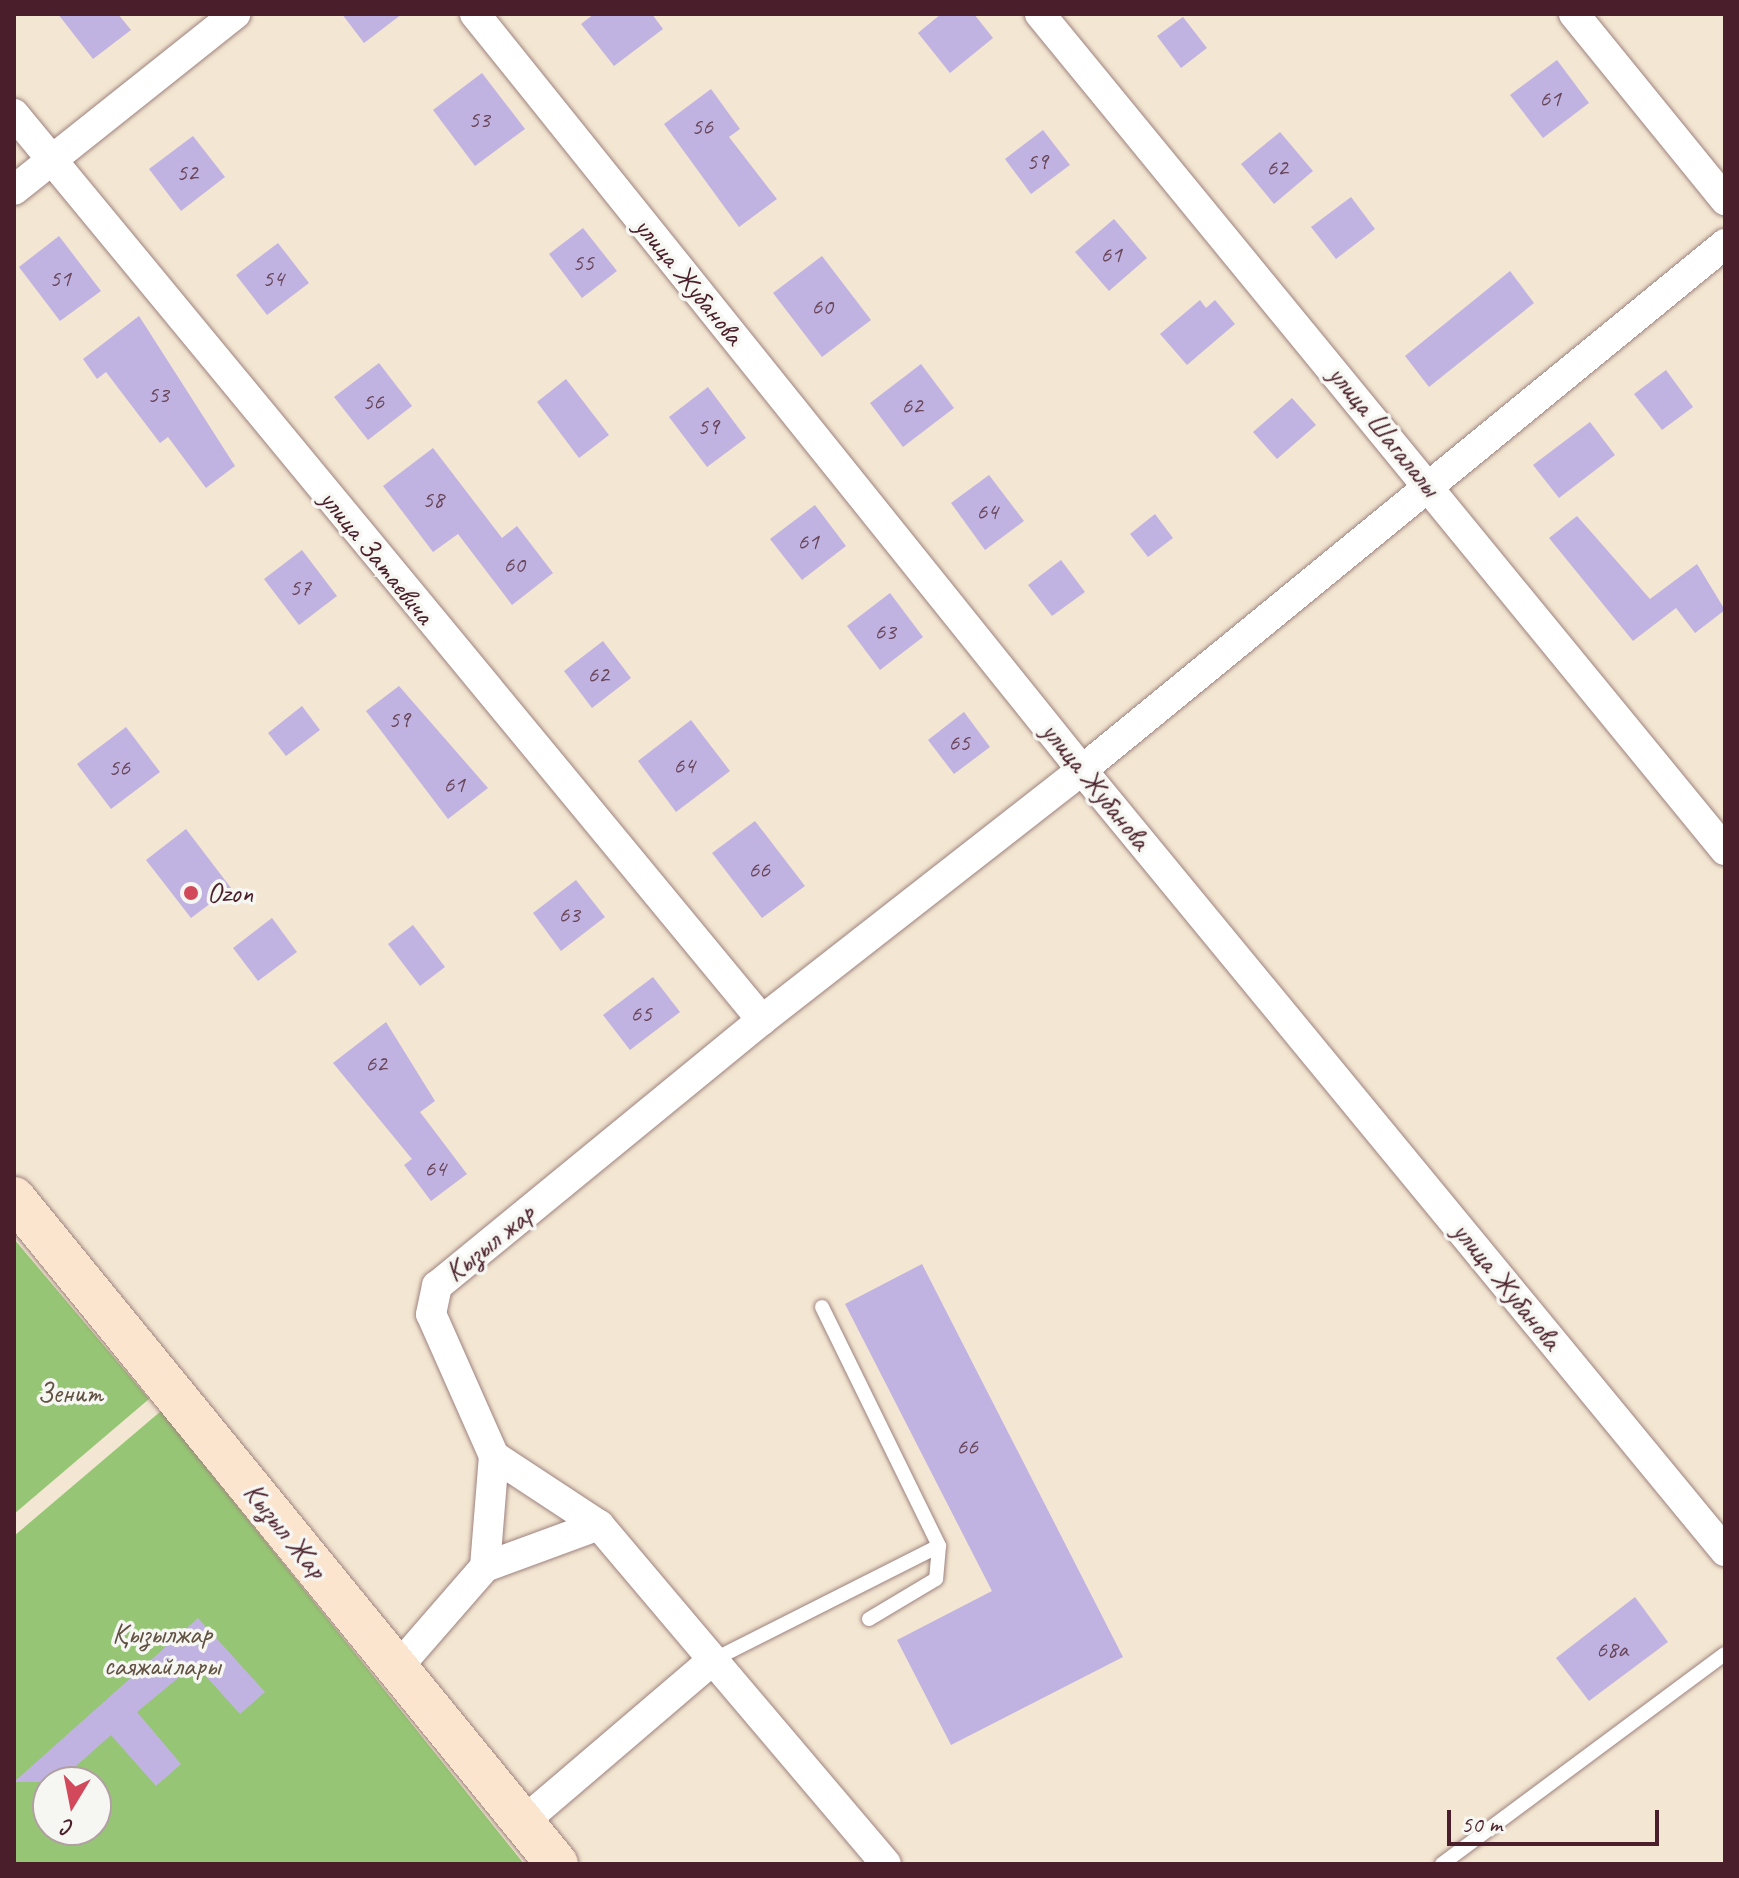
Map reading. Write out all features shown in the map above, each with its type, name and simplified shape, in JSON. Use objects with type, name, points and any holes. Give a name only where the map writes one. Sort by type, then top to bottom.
[{"type":"main road","name":"Кызыл Жар","points":[[14,1198],[557,1864]]},
{"type":"street","points":[[14,190],[235,14]]},
{"type":"street","name":"улица Жубанова","points":[[475,14],[1082,770],[1725,1551]]},
{"type":"street","name":"улица Шагалалы","points":[[1040,14],[1725,850]]},
{"type":"street","points":[[1574,14],[1725,200]]},
{"type":"street","name":"улица Затаевича","points":[[14,114],[752,1010]]},
{"type":"street","name":"Кызыл жар","points":[[485,1567],[494,1456],[431,1314],[437,1286],[752,1010],[1082,770],[1725,244]]},
{"type":"street","points":[[494,1456],[599,1525],[886,1864]]},
{"type":"street","points":[[398,1667],[485,1567],[599,1525]]},
{"type":"street","points":[[523,1822],[713,1660]]},
{"type":"lane","points":[[822,1307],[939,1546],[936,1579],[869,1619]]},
{"type":"lane","points":[[713,1660],[939,1546]]},
{"type":"lane","points":[[1442,1864],[1725,1654]]},
{"type":"green space","name":"Зенит","points":[[14,1239],[149,1399],[14,1514]]},
{"type":"green space","name":"Қызылжар саяжайлары","points":[[161,1411],[524,1864],[14,1864],[14,1536]]},
{"type":"building","points":[[58,14],[118,14],[131,30],[93,59]]},
{"type":"building","points":[[342,14],[402,14],[364,43]]},
{"type":"building","points":[[594,14],[652,14],[663,29],[614,66],[581,24]]},
{"type":"building","points":[[941,14],[974,14],[993,38],[950,73],[918,33]]},
{"type":"building","points":[[1183,17],[1207,48],[1181,68],[1157,36]]},
{"type":"building","points":[[1557,60],[1589,103],[1543,138],[1510,95]]},
{"type":"building","points":[[482,73],[525,129],[475,166],[433,110]]},
{"type":"building","points":[[711,89],[740,129],[729,137],[777,199],[739,227],[664,124]]},
{"type":"building","points":[[1043,130],[1070,165],[1031,194],[1005,159]]},
{"type":"building","points":[[1280,132],[1313,171],[1274,204],[1241,164]]},
{"type":"building","points":[[193,136],[225,177],[181,211],[149,169]]},
{"type":"building","points":[[1351,197],[1375,229],[1336,259],[1311,227]]},
{"type":"building","points":[[1114,219],[1147,258],[1109,291],[1075,252]]},
{"type":"building","points":[[583,228],[617,271],[582,298],[549,254]]},
{"type":"building","points":[[59,236],[101,291],[60,321],[19,267]]},
{"type":"building","points":[[278,243],[309,283],[267,315],[236,275]]},
{"type":"building","points":[[822,256],[871,320],[822,357],[773,293]]},
{"type":"building","points":[[1510,271],[1534,303],[1429,387],[1405,356]]},
{"type":"building","points":[[1200,300],[1206,308],[1215,300],[1235,324],[1187,365],[1160,334]]},
{"type":"building","points":[[139,316],[235,466],[206,488],[168,437],[160,443],[106,372],[97,379],[83,359]]},
{"type":"building","points":[[379,363],[412,406],[368,440],[334,397]]},
{"type":"building","points":[[921,364],[954,408],[903,447],[870,403]]},
{"type":"building","points":[[1666,370],[1693,407],[1662,430],[1634,394]]},
{"type":"building","points":[[566,379],[609,435],[579,458],[537,402]]},
{"type":"building","points":[[708,387],[746,438],[707,467],[669,417]]},
{"type":"building","points":[[1292,398],[1316,425],[1277,459],[1253,432]]},
{"type":"building","points":[[1590,422],[1615,455],[1559,498],[1533,465]]},
{"type":"building","points":[[433,448],[502,538],[517,526],[553,573],[512,605],[458,534],[433,552],[383,486]]},
{"type":"building","points":[[989,475],[1024,521],[985,550],[951,503]]},
{"type":"building","points":[[815,505],[846,546],[802,580],[770,539]]},
{"type":"building","points":[[1155,514],[1173,538],[1148,557],[1130,534]]},
{"type":"building","points":[[1577,516],[1650,599],[1697,564],[1725,610],[1695,633],[1676,608],[1633,641],[1549,538]]},
{"type":"building","points":[[302,550],[337,596],[299,625],[264,579]]},
{"type":"building","points":[[1061,560],[1085,592],[1052,616],[1028,585]]},
{"type":"building","points":[[890,593],[923,637],[880,670],[847,626]]},
{"type":"building","points":[[603,641],[631,678],[592,708],[564,671]]},
{"type":"building","points":[[399,686],[488,788],[448,819],[366,711]]},
{"type":"building","points":[[302,706],[320,730],[286,756],[268,733]]},
{"type":"building","points":[[964,712],[990,747],[954,774],[928,740]]},
{"type":"building","points":[[691,720],[730,771],[676,812],[638,761]]},
{"type":"building","points":[[126,727],[160,772],[111,809],[77,764]]},
{"type":"building","points":[[755,821],[805,886],[762,918],[712,853]]},
{"type":"building","points":[[186,829],[231,888],[191,918],[146,860]]},
{"type":"building","points":[[576,880],[605,917],[561,951],[533,913]]},
{"type":"building","points":[[272,918],[297,952],[258,981],[233,948]]},
{"type":"building","points":[[413,925],[445,967],[420,986],[388,944]]},
{"type":"building","points":[[653,977],[680,1012],[630,1050],[603,1015]]},
{"type":"building","points":[[386,1022],[435,1101],[420,1112],[467,1174],[431,1201],[404,1165],[412,1159],[333,1063]]},
{"type":"building","points":[[922,1264],[1123,1657],[951,1745],[897,1640],[992,1591],[845,1304]]},
{"type":"building","points":[[1635,1597],[1668,1642],[1589,1701],[1556,1658]]},
{"type":"building","points":[[198,1618],[265,1692],[240,1714],[195,1664],[137,1712],[181,1764],[156,1786],[111,1735],[76,1766],[32,1766],[32,1782],[14,1782]]},
{"type":"place","name":"Ozon","points":[[191,893]]}]
